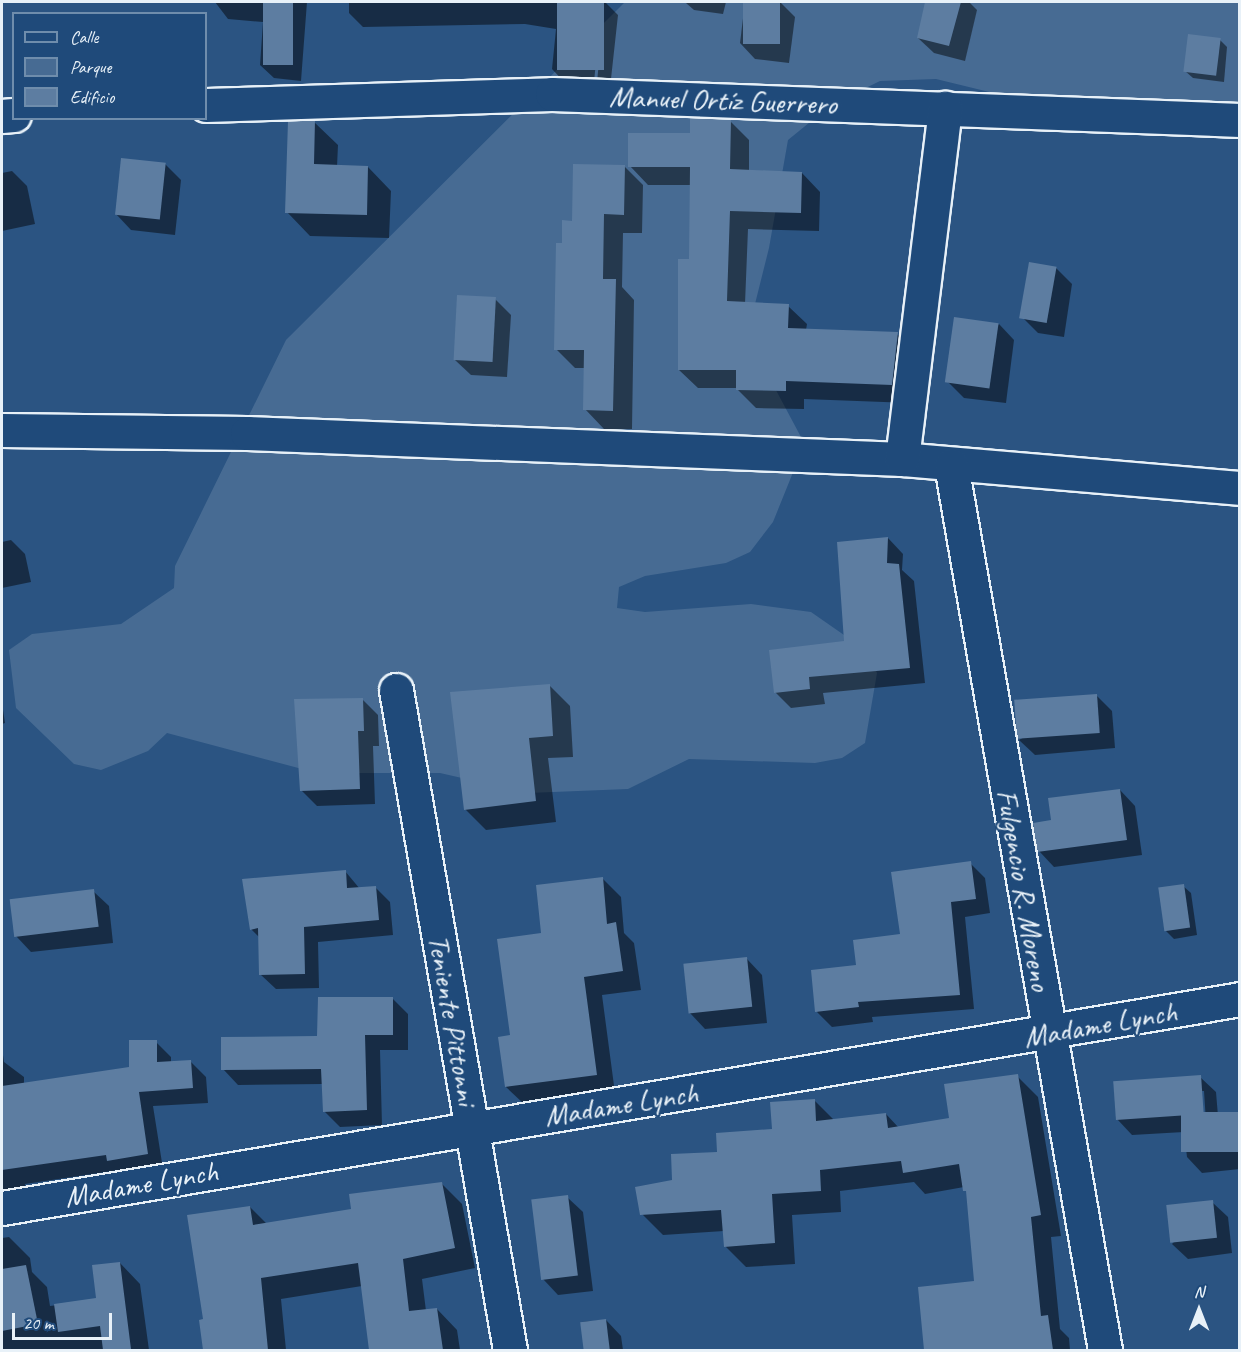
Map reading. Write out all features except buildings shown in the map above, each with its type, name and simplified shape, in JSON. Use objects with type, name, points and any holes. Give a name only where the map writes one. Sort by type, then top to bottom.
[{"type":"street","name":"Manuel Ortíz Guerrero","points":[[207,105],[552,94],[1239,120]]},
{"type":"street","points":[[902,459],[945,108]]},
{"type":"street","points":[[2,430],[247,433],[902,459],[1239,488]]},
{"type":"street","name":"Fulgencio R. Moreno","points":[[951,465],[1105,1350]]},
{"type":"street","name":"Teniente Pittonni","points":[[396,690],[510,1350]]},
{"type":"street","name":"Madame Lynch","points":[[2,1208],[1049,1034],[1239,999]]},
{"type":"green space","points":[[625,2],[1239,2],[1239,120],[1042,105],[936,79],[880,81],[831,105],[788,140],[769,248],[744,348],[754,349],[801,437],[796,465],[773,522],[750,552],[726,563],[645,576],[619,587],[617,608],[645,612],[751,604],[811,612],[867,651],[877,673],[865,743],[842,758],[815,763],[689,759],[628,789],[528,793],[440,773],[317,773],[167,733],[148,751],[101,770],[74,764],[16,708],[9,650],[32,634],[121,624],[174,588],[175,566],[286,340]]}]
